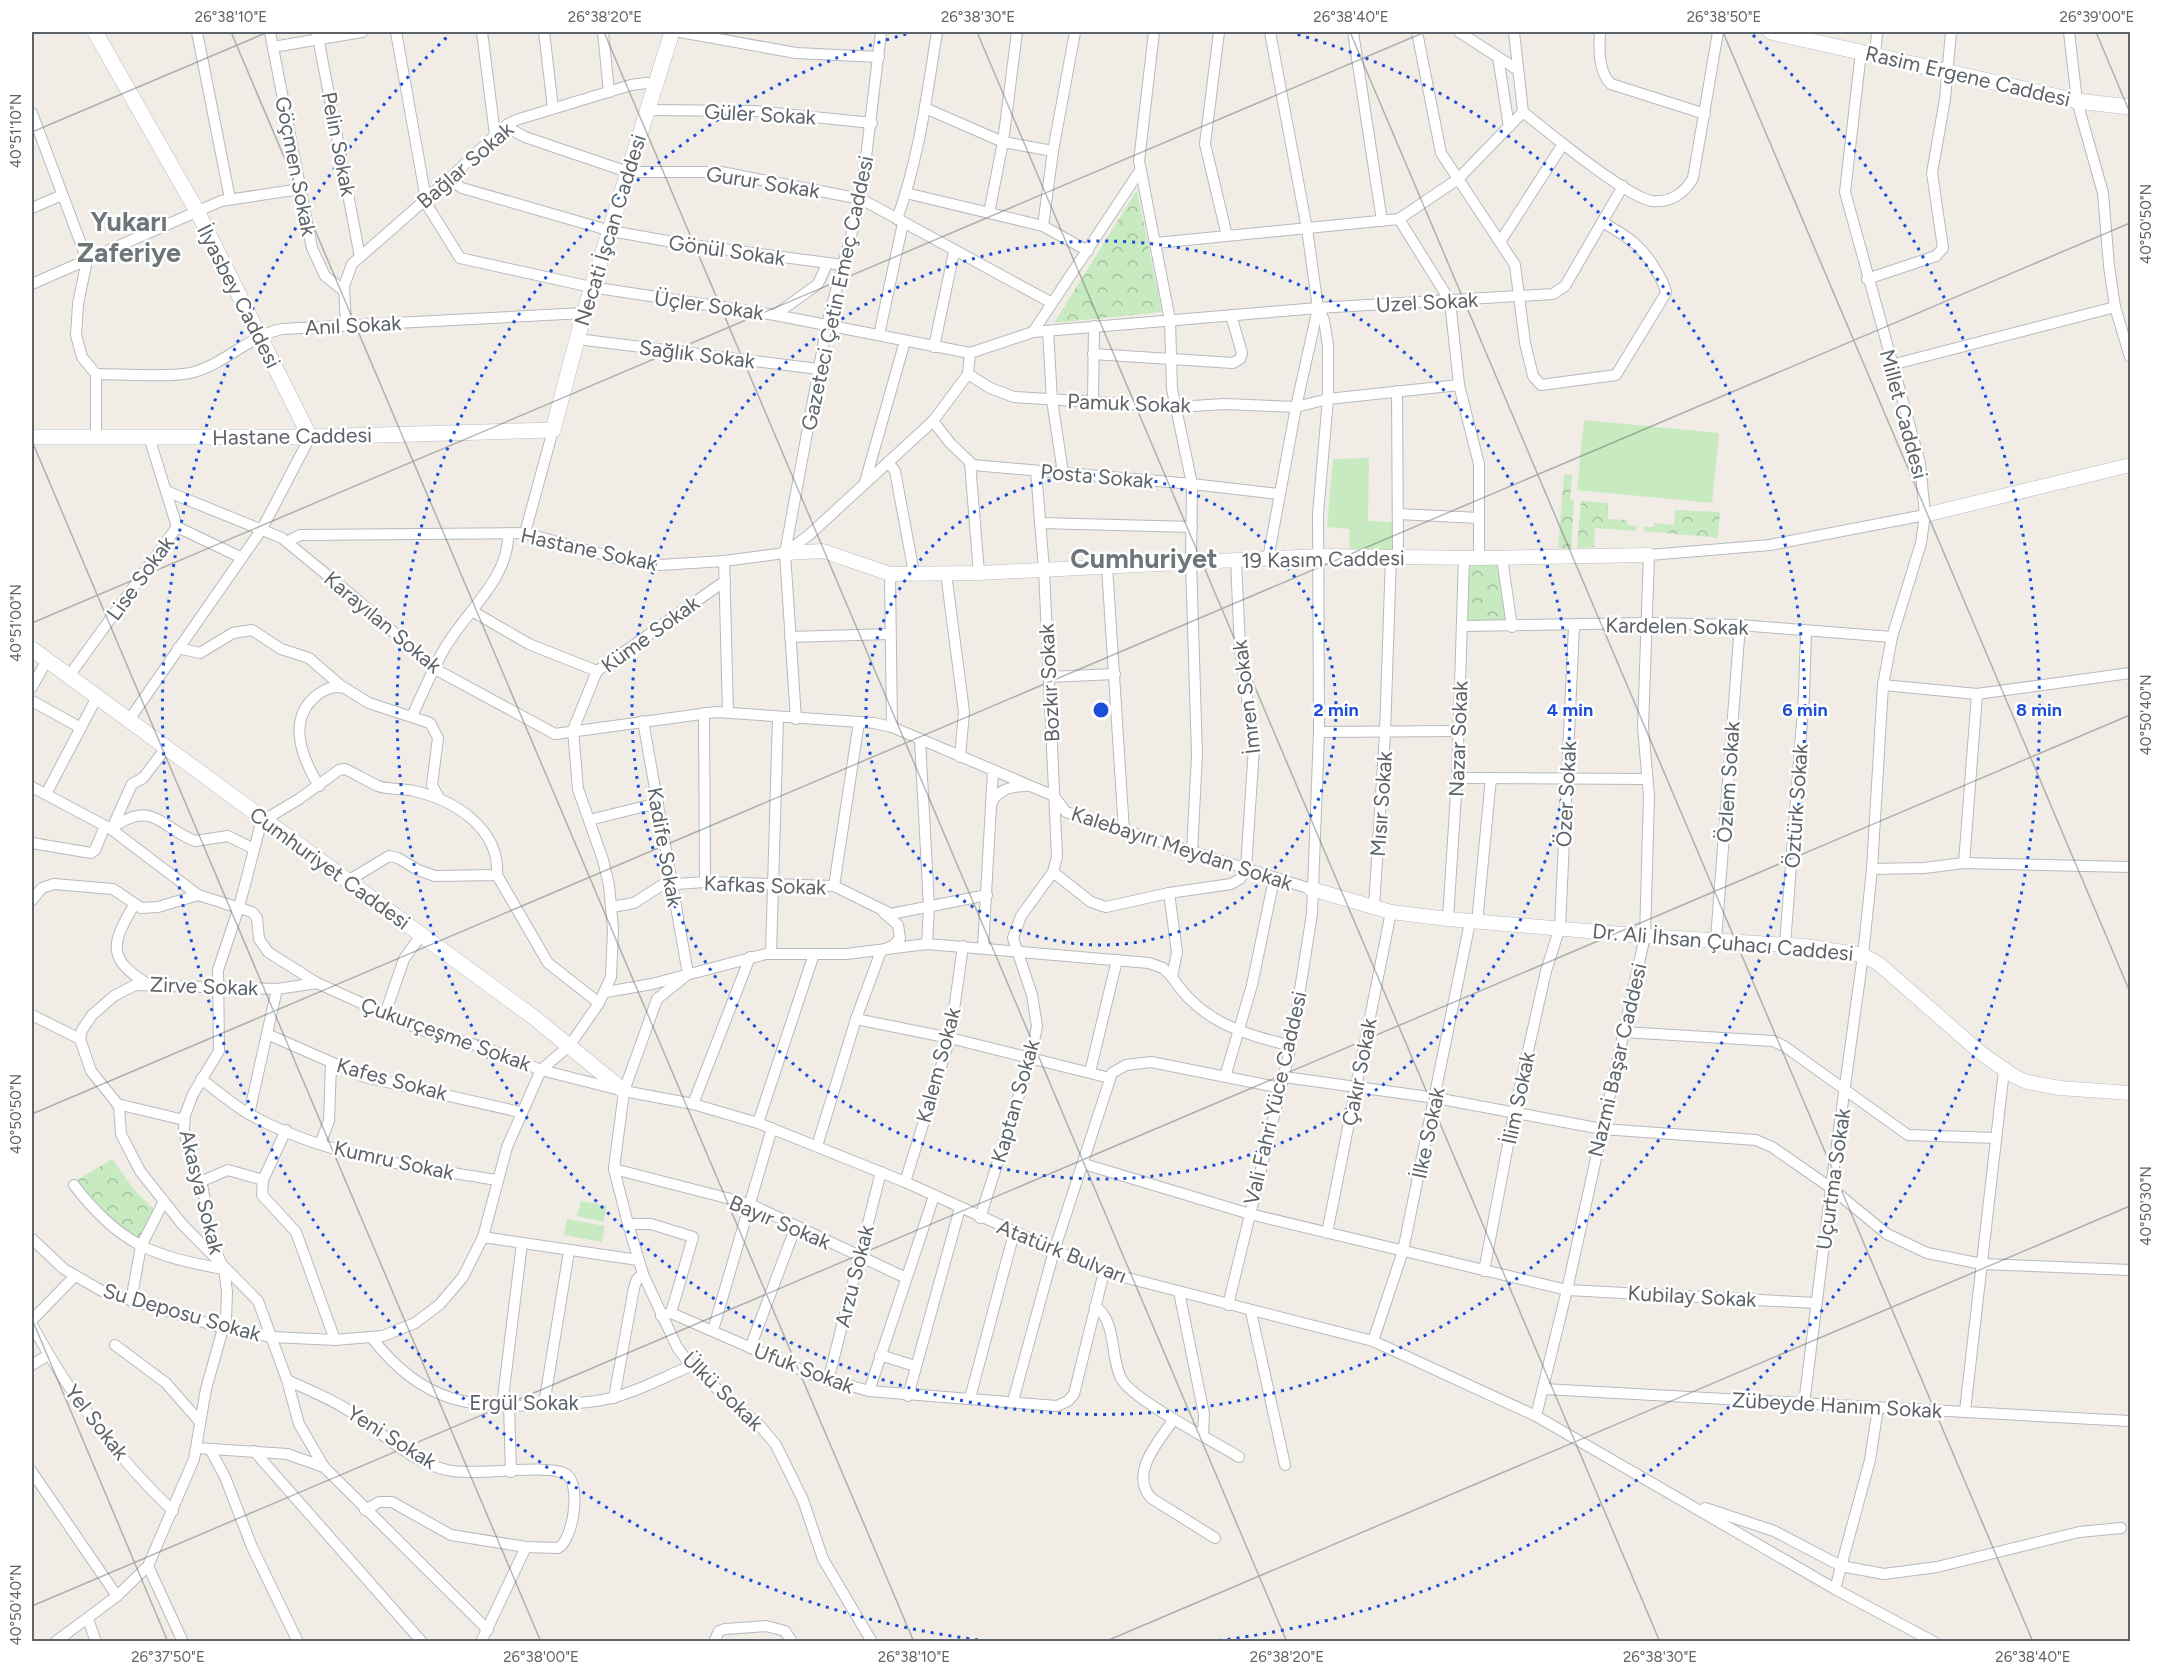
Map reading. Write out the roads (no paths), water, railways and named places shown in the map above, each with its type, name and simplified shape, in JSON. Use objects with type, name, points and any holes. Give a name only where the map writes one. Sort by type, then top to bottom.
[{"type":"main road","name":"İlyasbey Caddesi","points":[[95,32],[197,211],[308,439]]},
{"type":"main road","name":"Necati İşcan Caddesi","points":[[552,433],[591,287],[611,231],[672,32]]},
{"type":"main road","name":"Rasim Ergene Caddesi","points":[[1772,32],[1821,38],[1868,54],[2077,101],[2130,107]]},
{"type":"main road","name":"Hastane Caddesi","points":[[32,439],[308,439],[552,433]]},
{"type":"main road","name":"Hastane Caddesi","points":[[32,439],[150,440]]},
{"type":"main road","name":"Cumhuriyet Caddesi","points":[[32,649],[570,1045],[624,1091]]},
{"type":"street","points":[[197,32],[230,199]]},
{"type":"street","name":"Göçmen Sokak","points":[[270,32],[315,258],[329,280],[344,290]]},
{"type":"street","points":[[273,47],[318,35],[362,32]]},
{"type":"street","name":"Üçler Sokak","points":[[396,32],[428,209],[460,258],[591,287],[827,324],[970,353]]},
{"type":"street","points":[[482,32],[495,135]]},
{"type":"street","points":[[544,32],[553,108]]},
{"type":"street","points":[[603,32],[609,92]]},
{"type":"street","points":[[680,32],[796,53],[879,57]]},
{"type":"street","name":"Gazeteci Çetin Emeç Caddesi","points":[[796,719],[785,553],[827,324],[861,199],[872,123],[881,32]]},
{"type":"street","points":[[879,335],[938,32]]},
{"type":"street","points":[[989,213],[1003,142],[1017,32]]},
{"type":"street","points":[[1044,226],[1053,151],[1075,32]]},
{"type":"street","points":[[1154,32],[1140,133],[1139,172],[1156,243],[1170,320],[1176,407],[1192,484],[1191,562],[1197,755],[1192,852]]},
{"type":"street","points":[[1219,32],[1205,144],[1227,236]]},
{"type":"street","points":[[1268,559],[1296,407],[1318,308],[1307,229],[1270,32]]},
{"type":"street","points":[[1353,32],[1382,221]]},
{"type":"street","points":[[1417,32],[1441,153],[1515,265],[1525,343],[1533,376],[1538,383],[1546,385],[1613,376],[1620,373],[1664,297],[1666,290],[1644,250],[1631,238],[1602,222]]},
{"type":"street","points":[[1459,32],[1518,70]]},
{"type":"street","points":[[1514,32],[1524,112],[1563,144],[1623,186],[1653,201],[1668,199],[1683,191],[1694,174],[1718,32]]},
{"type":"street","points":[[1600,32],[1600,53],[1605,78],[1611,84],[1705,114]]},
{"type":"street","name":"Millet Caddesi","points":[[1863,955],[1872,869],[1883,685],[1892,637],[1914,572],[1925,515],[1920,463],[1867,279],[1845,192],[1868,54],[1877,32]]},
{"type":"street","points":[[1867,279],[1936,256],[1943,248],[1932,173],[1948,72],[1951,32]]},
{"type":"street","points":[[2069,32],[2077,101],[2103,193],[2115,307],[2130,357]]},
{"type":"street","name":"Pelin Sokak","points":[[318,35],[360,257]]},
{"type":"street","points":[[1498,57],[1509,127]]},
{"type":"street","name":"Bağlar Sokak","points":[[346,326],[344,290],[347,273],[360,257],[508,124],[553,108],[643,83],[657,85]]},
{"type":"street","points":[[925,108],[1003,142],[1053,151]]},
{"type":"street","name":"Güler Sokak","points":[[648,110],[755,111],[872,123]]},
{"type":"street","points":[[1156,243],[1399,219],[1458,179],[1524,112]]},
{"type":"street","points":[[32,113],[87,260],[78,304],[76,335],[82,357],[96,374],[96,438]]},
{"type":"street","name":"Gurur Sokak","points":[[508,124],[512,130],[525,137],[628,172],[721,172],[861,199],[954,252],[1052,303]]},
{"type":"street","points":[[1500,242],[1563,144]]},
{"type":"street","points":[[1033,332],[1139,172]]},
{"type":"street","name":"Gönül Sokak","points":[[449,179],[462,188],[611,231],[843,265]]},
{"type":"street","name":"Uzel Sokak","points":[[970,353],[1033,332],[1318,308],[1553,294],[1563,289],[1623,186]]},
{"type":"street","points":[[32,284],[197,211],[230,199],[300,189]]},
{"type":"street","points":[[906,193],[1044,226],[1088,251]]},
{"type":"street","points":[[32,208],[62,195]]},
{"type":"street","points":[[1399,219],[1450,301],[1458,385],[1479,464],[1479,558]]},
{"type":"street","points":[[934,347],[954,252]]},
{"type":"street","points":[[775,315],[818,284],[827,264]]},
{"type":"street","points":[[1891,365],[2115,307]]},
{"type":"street","name":"Vali Fahri Yüce Caddesi","points":[[1228,1305],[1292,1046],[1312,914],[1311,889],[1319,732],[1320,482],[1328,399],[1328,345],[1324,320],[1318,308]]},
{"type":"street","name":"Anıl Sokak","points":[[96,374],[192,373],[216,363],[260,337],[282,329],[584,313]]},
{"type":"street","points":[[1094,354],[1171,358],[1198,362],[1237,362],[1242,353],[1231,315]]},
{"type":"street","points":[[1093,402],[1094,326]]},
{"type":"street","points":[[1048,331],[1052,400],[1063,473]]},
{"type":"street","name":"Sağlık Sokak","points":[[577,339],[818,369]]},
{"type":"street","points":[[865,484],[905,341]]},
{"type":"street","points":[[785,553],[814,531],[933,421],[968,374],[970,353]]},
{"type":"street","name":"Pamuk Sokak","points":[[968,374],[1008,395],[1052,400],[1176,407],[1225,404],[1296,407],[1328,399],[1458,385]]},
{"type":"street","name":"Mısır Sokak","points":[[1374,907],[1398,514],[1397,392]]},
{"type":"street","points":[[933,421],[970,464],[979,573]]},
{"type":"street","points":[[525,533],[552,433]]},
{"type":"street","points":[[129,720],[262,529],[308,439]]},
{"type":"street","name":"Lise Sokak","points":[[69,676],[177,527],[150,440]]},
{"type":"street","points":[[888,462],[895,471],[914,573]]},
{"type":"street","name":"Posta Sokak","points":[[970,464],[1279,494]]},
{"type":"street","points":[[1648,555],[1770,545],[1925,515],[2130,465]]},
{"type":"street","name":"Bozkır Sokak","points":[[1036,471],[1044,570],[1057,857],[1053,873]]},
{"type":"street","name":"Karayılan Sokak","points":[[166,492],[262,529],[287,542],[435,669],[555,734],[573,730]]},
{"type":"street","points":[[1398,514],[1479,518]]},
{"type":"street","points":[[1040,523],[1192,527]]},
{"type":"street","points":[[177,527],[242,558]]},
{"type":"street","points":[[814,531],[813,541],[823,551]]},
{"type":"street","points":[[412,716],[452,637],[472,611],[503,562],[508,547],[508,533]]},
{"type":"street","name":"Hastane Sokak","points":[[287,542],[300,535],[525,533],[641,563],[671,565],[785,553]]},
{"type":"street","name":"19 Kasım Caddesi","points":[[785,553],[823,551],[890,574],[979,573],[1318,556],[1502,558],[1648,555]]},
{"type":"street","name":"Nazmi Başar Caddesi","points":[[1536,1416],[1567,1290],[1645,936],[1649,804],[1643,718],[1648,555]]},
{"type":"street","name":"Nazar Sokak","points":[[1448,919],[1457,778],[1464,558]]},
{"type":"street","points":[[1502,558],[1512,627]]},
{"type":"street","points":[[724,561],[728,712]]},
{"type":"street","name":"İmren Sokak","points":[[1236,561],[1240,649],[1254,747],[1246,869]]},
{"type":"street","points":[[1107,566],[1124,831]]},
{"type":"street","points":[[946,573],[964,712],[960,757]]},
{"type":"street","points":[[890,574],[892,727]]},
{"type":"street","name":"Küme Sokak","points":[[573,730],[597,671],[725,581]]},
{"type":"street","points":[[472,611],[529,644],[597,671]]},
{"type":"street","name":"Kardelen Sokak","points":[[1462,626],[1574,626],[1646,623],[1740,626],[1892,637]]},
{"type":"street","name":"Özer Sokak","points":[[1560,927],[1574,626]]},
{"type":"street","name":"Özlem Sokak","points":[[1716,939],[1740,626]]},
{"type":"street","points":[[178,648],[200,653],[233,633],[252,630],[281,649],[309,657],[330,683],[376,706],[428,722],[437,735],[437,754],[432,785],[439,798]]},
{"type":"street","name":"Öztürk Sokak","points":[[1785,945],[1804,695],[1806,631]]},
{"type":"street","points":[[790,637],[890,634]]},
{"type":"street","points":[[32,687],[47,660]]},
{"type":"street","points":[[1883,685],[1977,694],[2130,672]]},
{"type":"street","points":[[1048,677],[1115,674]]},
{"type":"street","points":[[319,786],[303,756],[300,723],[306,707],[330,683]]},
{"type":"street","points":[[1964,863],[1977,694]]},
{"type":"street","points":[[46,794],[97,697]]},
{"type":"street","points":[[32,701],[81,728]]},
{"type":"street","name":"Kalebayırı Meydan Sokak","points":[[573,730],[643,720],[728,712],[778,718],[859,722],[892,727],[1054,796],[1064,811],[1311,889]]},
{"type":"street","points":[[704,713],[705,882]]},
{"type":"street","points":[[771,953],[775,883],[778,718]]},
{"type":"street","name":"Kadife Sokak","points":[[643,720],[687,974]]},
{"type":"street","points":[[834,886],[859,722]]},
{"type":"street","points":[[573,730],[578,789],[605,866],[612,907],[612,971],[606,992],[634,988],[771,953],[881,951],[902,939],[927,944],[983,947],[1154,964],[1172,977],[1184,994],[1200,1008],[1237,1031],[1292,1046]]},
{"type":"street","points":[[1319,732],[1458,731]]},
{"type":"street","points":[[920,740],[929,907],[927,944]]},
{"type":"street","points":[[32,843],[91,853],[95,850],[132,784],[143,778],[166,748]]},
{"type":"street","points":[[265,820],[343,768],[381,787],[401,788],[439,798],[459,809],[489,837],[495,853],[497,875],[548,963],[599,1003]]},
{"type":"street","points":[[983,947],[993,771]]},
{"type":"street","points":[[1457,778],[1646,779]]},
{"type":"street","name":"İlke Sokak","points":[[1373,1341],[1403,1251],[1474,922],[1491,778]]},
{"type":"street","points":[[991,806],[995,797],[1003,791],[1014,787],[1030,786]]},
{"type":"street","points":[[32,787],[108,827],[198,895],[239,907]]},
{"type":"street","points":[[589,820],[658,803]]},
{"type":"street","points":[[108,827],[127,819],[144,816],[167,823],[195,841],[228,836],[254,849]]},
{"type":"street","name":"Akasya Sokak","points":[[148,1566],[173,1511],[196,1448],[200,1422],[223,1328],[227,1292],[224,1269],[213,1249],[206,1200],[190,1158],[184,1119],[201,1079],[220,1046],[218,986],[220,964],[239,907],[258,831],[265,820]]},
{"type":"street","points":[[346,882],[379,860],[392,856],[435,876],[497,875]]},
{"type":"street","points":[[1872,869],[1924,868],[1964,863],[2130,867]]},
{"type":"street","points":[[1016,950],[1013,938],[1018,921],[1053,873],[1100,907],[1169,893],[1231,884],[1240,879],[1246,869]]},
{"type":"street","points":[[1224,1077],[1258,958],[1274,879]]},
{"type":"street","name":"Kafkas Sokak","points":[[612,907],[629,905],[658,886],[705,882],[834,886],[882,911],[897,913],[987,895]]},
{"type":"street","points":[[32,900],[45,886],[57,884],[108,888],[116,891],[134,905],[153,908],[198,895]]},
{"type":"street","name":"Dr. Ali İhsan Çuhacı Caddesi","points":[[1311,889],[1391,912],[1448,919],[1645,936],[1716,939],[1863,955],[1879,964],[2004,1070],[2026,1082],[2044,1086],[2130,1093]]},
{"type":"street","points":[[1169,893],[1177,952],[1172,977]]},
{"type":"street","points":[[134,905],[116,939],[118,956],[128,969],[149,985]]},
{"type":"street","name":"Çukurçeşme Sokak","points":[[239,907],[255,915],[259,939],[265,949],[317,983],[421,1030],[483,1047],[541,1070],[624,1091]]},
{"type":"street","points":[[902,939],[901,924],[907,915],[929,907]]},
{"type":"street","points":[[882,911],[896,922],[902,939]]},
{"type":"street","name":"Çakır Sokak","points":[[1327,1233],[1391,912]]},
{"type":"street","name":"İlim Sokak","points":[[1484,1271],[1514,1113],[1546,971],[1560,927]]},
{"type":"street","points":[[385,1014],[404,959],[421,934]]},
{"type":"street","name":"Kalem Sokak","points":[[905,1182],[950,1038],[963,946]]},
{"type":"street","name":"Kaptan Sokak","points":[[980,1218],[1031,1057],[1037,1018],[1027,978],[1016,950]]},
{"type":"street","points":[[817,1146],[856,1019],[881,951]]},
{"type":"street","points":[[758,1123],[814,954]]},
{"type":"street","name":"Uçurtma Sokak","points":[[1804,1404],[1863,955]]},
{"type":"street","points":[[693,1104],[750,957]]},
{"type":"street","points":[[1090,1072],[1117,960]]},
{"type":"street","points":[[125,989],[132,980],[128,969]]},
{"type":"street","name":"Ülkü Sokak","points":[[687,974],[659,996],[624,1091],[614,1169],[628,1224],[643,1274],[666,1315],[677,1347],[691,1366],[760,1426],[776,1445],[803,1500],[823,1559],[872,1641]]},
{"type":"street","name":"Zirve Sokak","points":[[80,1039],[82,1030],[92,1015],[135,984],[184,988],[218,986],[277,989],[317,983]]},
{"type":"street","points":[[634,988],[646,994],[650,1016]]},
{"type":"street","points":[[249,1114],[277,989]]},
{"type":"street","name":"Su Deposu Sokak","points":[[32,1239],[75,1277],[131,1301],[223,1328],[273,1337],[335,1340],[372,1338],[402,1330],[434,1310],[463,1277],[483,1237],[497,1180],[520,1112],[541,1070],[570,1045],[606,992]]},
{"type":"street","points":[[32,1015],[80,1039],[91,1071],[125,1112],[184,1119]]},
{"type":"street","points":[[856,1019],[950,1038],[1110,1078]]},
{"type":"street","points":[[1623,1032],[1773,1041],[1784,1046],[1908,1135],[1996,1138]]},
{"type":"street","name":"Kafes Sokak","points":[[267,1034],[331,1064],[377,1080],[520,1112]]},
{"type":"street","points":[[1013,1401],[1054,1251],[1110,1078],[1120,1068],[1143,1062],[1224,1077],[1356,1086],[1436,1098],[1602,1129],[1756,1140],[1772,1147],[1831,1188],[1874,1225],[1908,1245],[1946,1258],[1982,1264],[2130,1270]]},
{"type":"street","points":[[320,1144],[329,1121],[331,1064]]},
{"type":"street","points":[[1965,1411],[2004,1070]]},
{"type":"street","name":"Kumru Sokak","points":[[201,1079],[249,1114],[338,1152],[497,1180]]},
{"type":"street","name":"Atatürk Bulvarı","points":[[624,1091],[693,1104],[772,1128],[905,1182],[980,1218],[1104,1272],[1251,1312],[1373,1341],[1536,1416],[1684,1502]]},
{"type":"street","points":[[125,1112],[120,1129],[125,1146],[164,1202],[224,1269],[256,1297],[273,1337],[299,1424],[324,1467],[488,1630]]},
{"type":"street","points":[[713,1330],[772,1128]]},
{"type":"street","points":[[286,1130],[263,1180],[264,1198],[290,1223],[298,1236],[335,1340]]},
{"type":"street","name":"Kubilay Sokak","points":[[1084,1164],[1250,1214],[1567,1290],[1816,1303]]},
{"type":"street","name":"Bayır Sokak","points":[[614,1169],[750,1204],[906,1278]]},
{"type":"street","points":[[200,1182],[228,1170],[263,1180]]},
{"type":"street","name":"Arzu Sokak","points":[[828,1381],[881,1172]]},
{"type":"street","points":[[74,1185],[107,1225],[141,1246],[170,1258],[224,1269]]},
{"type":"street","points":[[869,1391],[934,1196]]},
{"type":"street","points":[[131,1301],[141,1246],[164,1202]]},
{"type":"street","points":[[908,1396],[960,1208]]},
{"type":"street","points":[[628,1224],[651,1224],[693,1237],[666,1315]]},
{"type":"street","points":[[750,1348],[796,1226]]},
{"type":"street","points":[[970,1398],[1014,1233]]},
{"type":"street","points":[[483,1237],[638,1260]]},
{"type":"street","points":[[511,1472],[506,1406],[522,1243]]},
{"type":"street","points":[[544,1405],[569,1251]]},
{"type":"street","points":[[1104,1272],[1095,1307],[1105,1317],[1122,1381],[1174,1419],[1239,1457]]},
{"type":"street","points":[[614,1398],[634,1288],[637,1279],[643,1274]]},
{"type":"street","points":[[32,1320],[75,1277]]},
{"type":"street","points":[[1179,1292],[1204,1414],[1203,1435]]},
{"type":"street","name":"Ufuk Sokak","points":[[666,1315],[713,1330],[828,1381],[869,1391],[908,1396],[1061,1405],[1074,1394],[1095,1307]]},
{"type":"street","points":[[1251,1312],[1285,1465]]},
{"type":"street","name":"Yel Sokak","points":[[32,1325],[48,1355],[98,1427],[155,1494],[173,1511]]},
{"type":"street","name":"Ergül Sokak","points":[[372,1338],[397,1366],[435,1393],[460,1402],[506,1406],[544,1405],[614,1398],[691,1366]]},
{"type":"street","points":[[115,1345],[166,1383],[200,1422]]},
{"type":"street","points":[[32,1365],[48,1355]]},
{"type":"street","points":[[880,1355],[915,1366]]},
{"type":"street","name":"Yeni Sokak","points":[[287,1380],[342,1406],[432,1466],[465,1473],[559,1471],[570,1477],[575,1488],[569,1531],[564,1544],[558,1548],[526,1547]]},
{"type":"street","name":"Zübeyde Hanım Sokak","points":[[1544,1389],[2130,1420]]},
{"type":"street","points":[[1835,1589],[1870,1460],[1878,1408]]},
{"type":"street","points":[[1174,1419],[1152,1451],[1142,1476],[1144,1488],[1151,1498],[1215,1539]]},
{"type":"street","points":[[196,1448],[287,1454],[324,1467]]},
{"type":"street","points":[[211,1450],[225,1477],[252,1547],[298,1641]]},
{"type":"street","points":[[254,1451],[422,1641]]},
{"type":"street","points":[[32,1472],[117,1596]]},
{"type":"street","points":[[365,1510],[379,1502],[392,1502],[451,1535],[526,1547],[481,1641]]},
{"type":"street","points":[[1684,1502],[1774,1531],[1841,1566],[1884,1575],[1909,1572],[2079,1532],[2121,1528]]},
{"type":"street","points":[[1684,1502],[1835,1589],[1934,1641]]},
{"type":"street","points":[[55,1641],[117,1596],[148,1566],[183,1641]]},
{"type":"street","points":[[88,1619],[96,1641]]},
{"type":"street","points":[[714,1641],[719,1631],[725,1629],[766,1626],[786,1631],[792,1641]]},
{"type":"district","name":"Yukarı Zaferiye","points":[[129,236]]},
{"type":"district","name":"Cumhuriyet","points":[[1144,558]]}]
